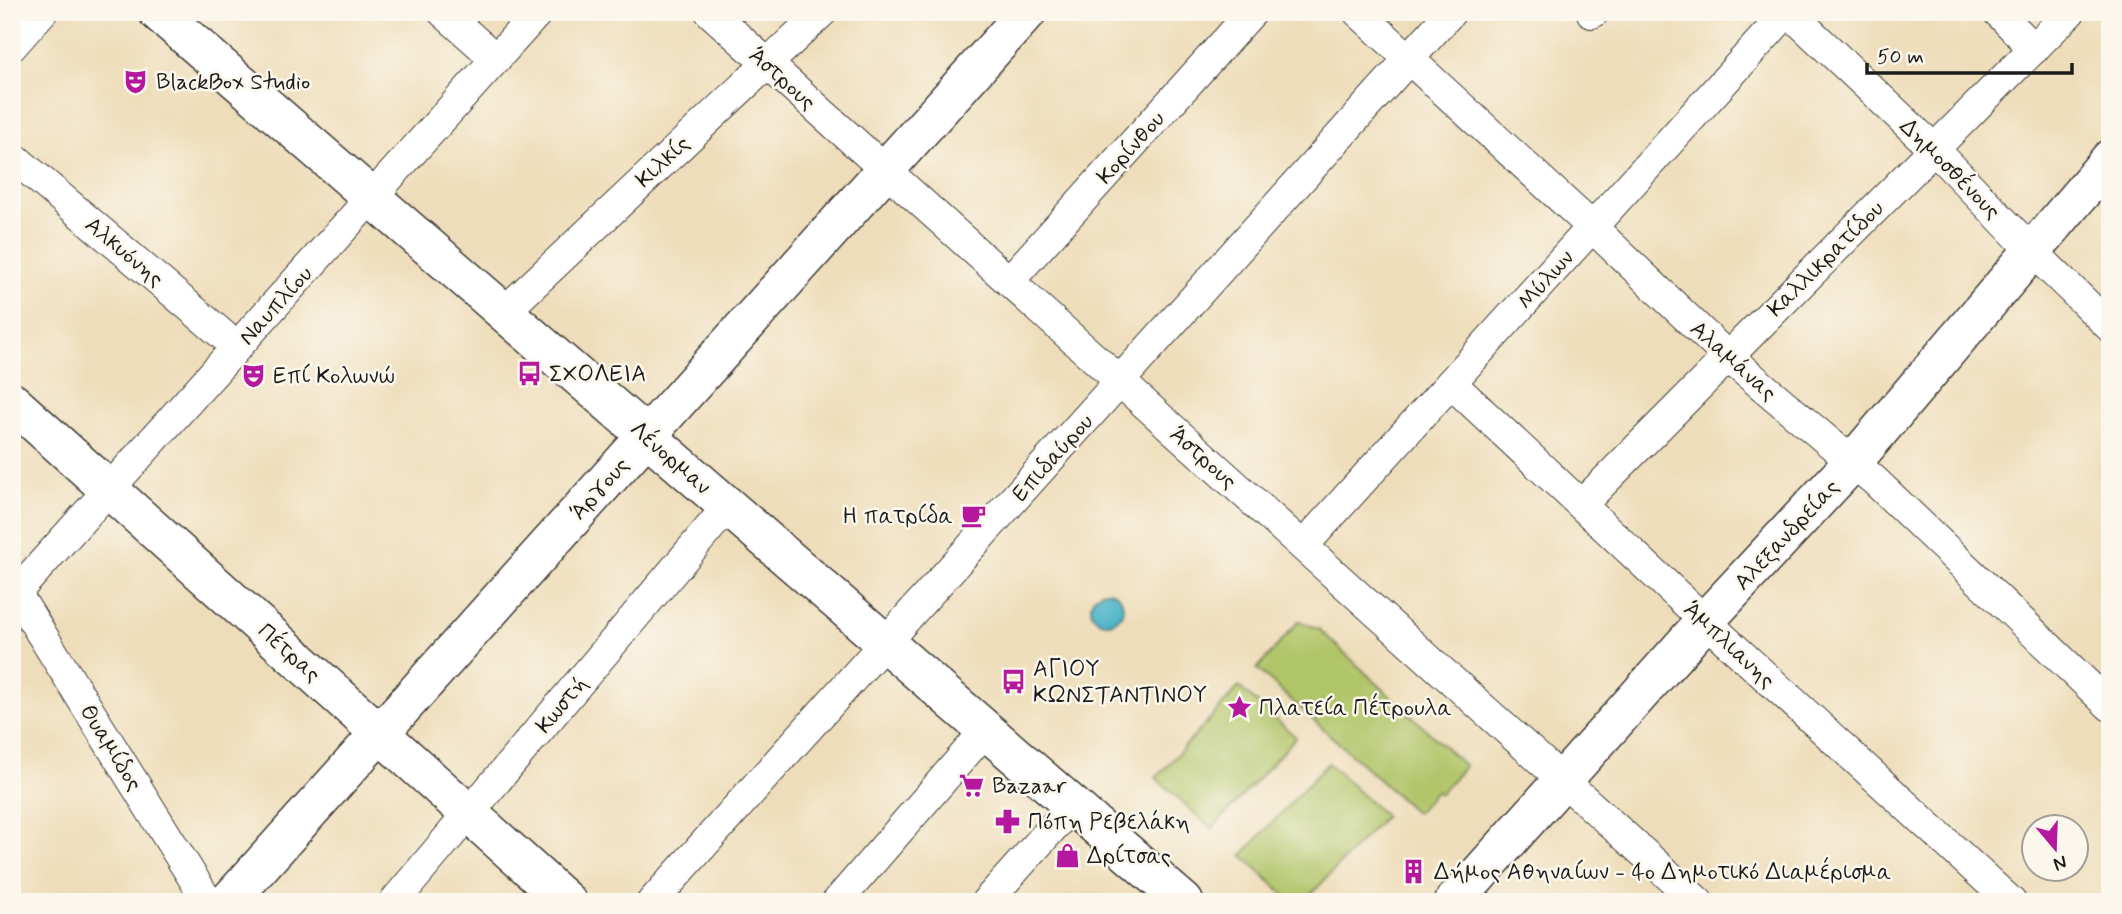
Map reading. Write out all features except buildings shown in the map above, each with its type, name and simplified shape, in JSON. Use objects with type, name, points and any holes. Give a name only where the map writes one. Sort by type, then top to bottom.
[{"type":"street","points":[[12,46],[42,12]]},
{"type":"street","name":"Λένορμαν","points":[[158,12],[1184,902]]},
{"type":"street","points":[[443,12],[496,59]]},
{"type":"street","name":"Ναυπλίου","points":[[14,595],[538,12]]},
{"type":"street","name":"Άστρους","points":[[710,12],[1698,902]]},
{"type":"street","name":"Κιλκίς","points":[[504,312],[822,12]]},
{"type":"street","name":"Άργους","points":[[228,902],[1027,12]]},
{"type":"street","name":"Κορίνθου","points":[[1009,281],[1252,12]]},
{"type":"street","name":"Αλαμάνας","points":[[1358,12],[1592,227],[1728,357],[1875,481],[2110,706]]},
{"type":"street","name":"Επιδαύρου","points":[[652,902],[1451,12]]},
{"type":"street","name":"Δημοσθένους","points":[[1788,12],[1933,148],[2110,327]]},
{"type":"street","name":"Μύλων","points":[[1303,546],[1788,12]]},
{"type":"street","points":[[1998,12],[2034,49]]},
{"type":"street","name":"Καλλικρατίδου","points":[[1582,505],[2070,12]]},
{"type":"street","name":"Αλκυόνης","points":[[12,156],[237,347]]},
{"type":"street","name":"Αλεξανδρείας","points":[[1454,902],[1705,621],[1852,463],[2110,159]]},
{"type":"street","name":"Άμπλιανης","points":[[1451,383],[2011,902]]},
{"type":"street","name":"Πέτρας","points":[[12,402],[568,902]]},
{"type":"street","name":"Κωστή","points":[[394,902],[728,506]]},
{"type":"street","name":"Θυαμίδος","points":[[14,595],[208,902]]},
{"type":"street","points":[[837,902],[986,730]]},
{"type":"street","points":[[986,902],[1073,805]]},
{"type":"green space","points":[[1299,621],[1319,629],[1465,766],[1440,794],[1436,791],[1416,813],[1257,669]]},
{"type":"green space","points":[[1239,687],[1296,737],[1212,829],[1156,778]]},
{"type":"green space","points":[[1328,763],[1385,816],[1304,902],[1292,902],[1242,855]]},
{"type":"water","points":[[1107,591],[1118,596],[1123,607],[1118,618],[1107,623],[1096,618],[1091,607],[1096,596]]},
{"type":"place","name":"BlackBox Studio","points":[[136,81]]},
{"type":"place","name":"ΣΧΟΛΕΙΑ","points":[[529,373]]},
{"type":"place","name":"Επί Κολωνώ","points":[[253,375]]},
{"type":"place","name":"Η πατρίδα","points":[[973,515]]},
{"type":"place","name":"ΑΓΙΟΥ ΚΩΝΣΤΑΝΤΙΝΟΥ","points":[[1013,681]]},
{"type":"place","name":"Πλατεία Πέτρουλα","points":[[1239,707]]},
{"type":"place","name":"Bazaar","points":[[972,785]]},
{"type":"place","name":"Πόπη Ρεβελάκη","points":[[1008,821]]},
{"type":"place","name":"Δρίτσας","points":[[1067,855]]},
{"type":"place","name":"Δήμος Αθηναίων - 4ο Δημοτικό Διαμέρισμα","points":[[1414,871]]}]
